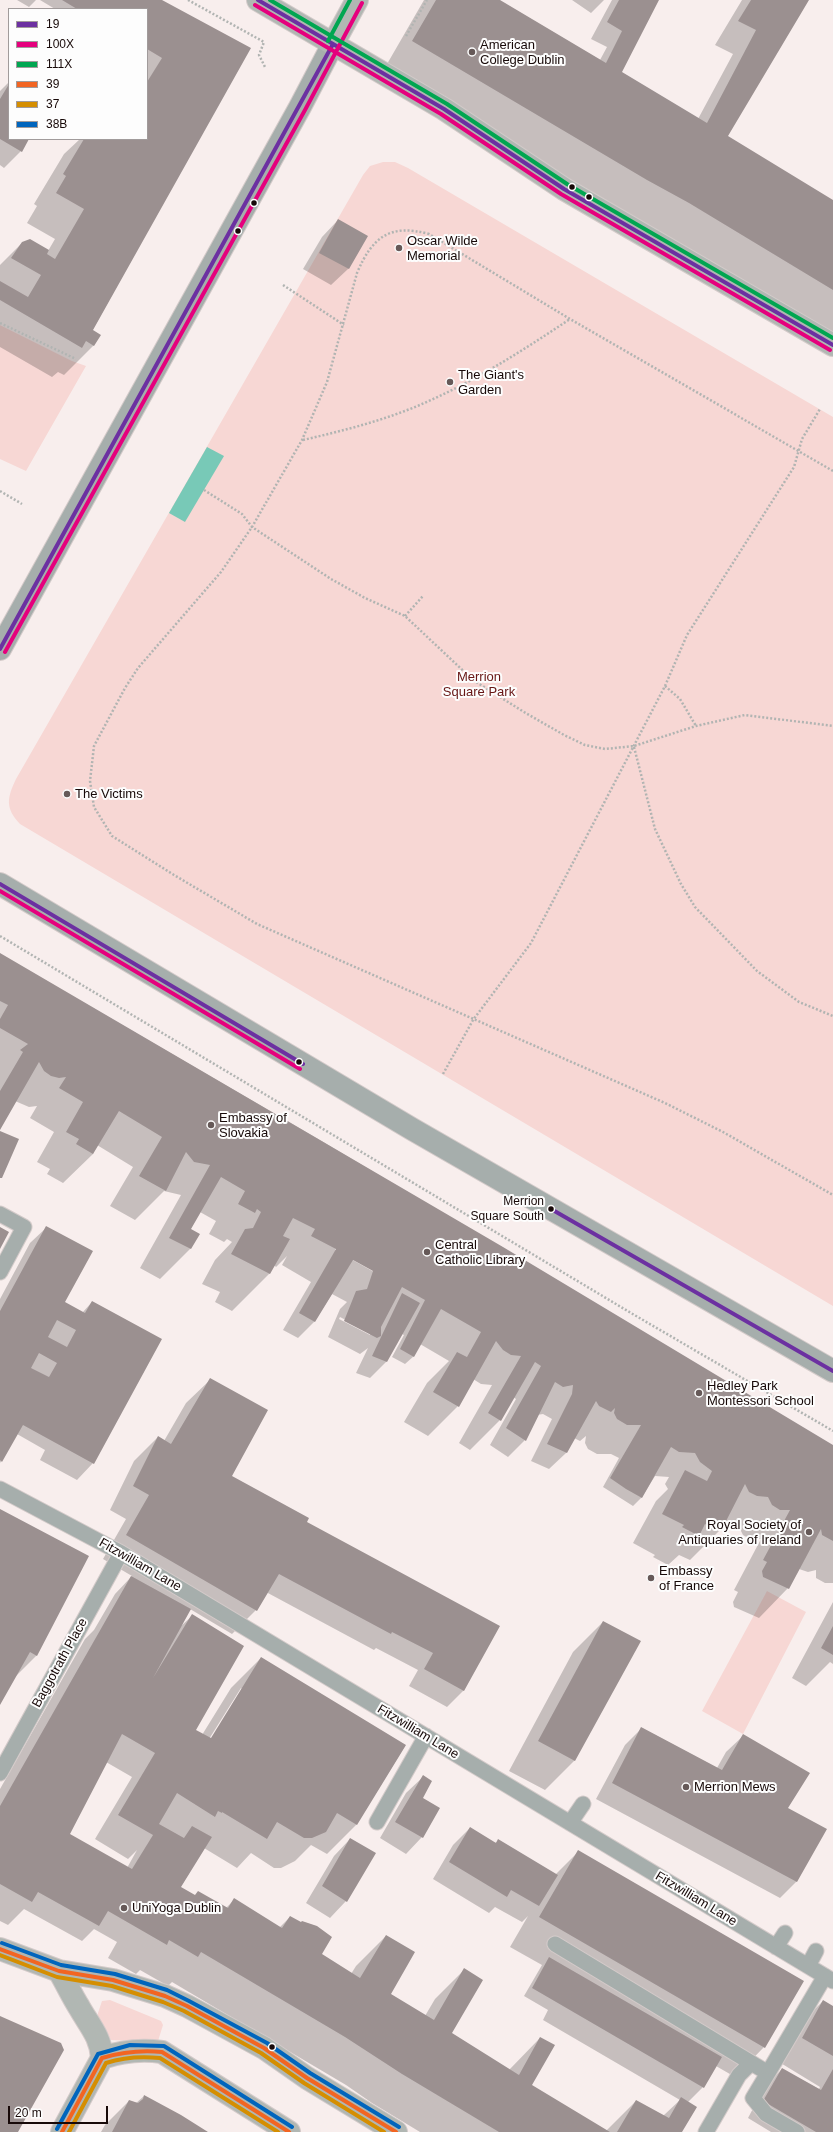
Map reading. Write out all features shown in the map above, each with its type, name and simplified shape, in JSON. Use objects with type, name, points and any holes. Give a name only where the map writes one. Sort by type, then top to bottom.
[{"type":"main road","points":[[258,0],[444,108],[564,189],[833,345]]},
{"type":"main road","points":[[333,44],[357,0]]},
{"type":"main road","points":[[0,1950],[59,1971],[113,1980],[164,1996],[187,2006],[264,2048],[307,2078],[396,2132]]},
{"type":"main road","points":[[59,1971],[79,2008],[95,2032],[101,2048],[102,2058],[62,2132]]},
{"type":"main road","points":[[102,2058],[128,2051],[144,2050],[162,2052],[289,2132]]},
{"type":"street","points":[[0,649],[300,107],[333,44]]},
{"type":"street","points":[[0,884],[412,1129],[833,1371]]},
{"type":"lane","points":[[0,1214],[24,1227],[0,1272]]},
{"type":"lane","name":"Fitzwilliam Lane","points":[[0,1488],[121,1553],[426,1736],[472,1757],[570,1823],[829,1979]]},
{"type":"lane","name":"Baggotrath Place","points":[[0,1773],[121,1553]]},
{"type":"lane","points":[[377,1822],[426,1736]]},
{"type":"lane","points":[[570,1823],[583,1804]]},
{"type":"lane","points":[[776,1947],[785,1933]]},
{"type":"lane","points":[[555,1944],[768,2073]]},
{"type":"lane","points":[[808,1966],[816,1951]]},
{"type":"lane","points":[[797,2132],[766,2114],[753,2098],[829,1979]]},
{"type":"lane","points":[[706,2132],[739,2074],[751,2063]]},
{"type":"path","points":[[188,0],[264,42],[259,55],[265,67]]},
{"type":"path","points":[[406,36],[427,0]]},
{"type":"path","points":[[833,471],[570,319],[429,234],[412,229],[398,230],[384,235],[373,245],[364,257],[356,273],[344,325],[327,382],[302,440],[252,527],[221,572],[150,652],[125,688],[94,746],[90,781],[94,807],[112,836],[257,924],[665,1103],[723,1132],[833,1195]]},
{"type":"path","points":[[283,285],[344,325]]},
{"type":"path","points":[[302,440],[347,430],[430,401],[500,365],[570,319]]},
{"type":"path","points":[[0,323],[76,359]]},
{"type":"path","points":[[443,1074],[473,1020],[531,943],[665,686],[687,634],[794,467],[802,439],[820,409]]},
{"type":"path","points":[[204,490],[242,514],[252,527],[331,579],[365,598],[405,616],[473,680],[551,727],[586,745],[605,749],[634,746],[696,726],[745,715],[833,726]]},
{"type":"path","points":[[0,491],[22,504]]},
{"type":"path","points":[[405,616],[423,596]]},
{"type":"path","points":[[665,686],[680,699],[696,726]]},
{"type":"path","points":[[634,746],[655,828],[681,884],[695,907],[757,971],[799,1002],[833,1016]]},
{"type":"path","points":[[0,936],[631,1313],[833,1431]]},
{"type":"green space","name":"Merrion Square Park","points":[[383,162],[395,162],[408,168],[833,417],[833,1306],[20,824],[10,808],[9,797],[16,779],[363,175],[370,166]]},
{"type":"green space","points":[[0,325],[72,361],[86,366],[26,471],[0,459]]},
{"type":"green space","points":[[767,1591],[806,1612],[743,1734],[702,1711]]},
{"type":"green space","points":[[110,2000],[161,2021],[163,2025],[158,2041],[111,2040],[98,2019],[98,2013],[102,2001]]},
{"type":"shaded area","points":[[207,447],[224,456],[185,522],[169,513]]},
{"type":"building","points":[[62,0],[162,0],[251,48],[93,330],[101,335],[94,346],[86,341],[82,348],[0,300],[0,281],[28,297],[41,275],[11,258],[22,242],[30,239],[49,250],[47,254],[55,259],[84,209],[56,193],[66,176],[63,174],[83,140],[148,140],[148,80],[162,58],[148,50],[148,8],[75,8]]},
{"type":"building","points":[[436,0],[500,0],[606,63],[622,31],[607,22],[619,0],[659,0],[622,72],[707,123],[756,30],[738,21],[751,0],[809,0],[728,136],[833,200],[833,290],[689,203],[647,180],[412,41]]},
{"type":"building","points":[[8,86],[8,140],[28,140],[22,152],[0,139],[0,99]]},
{"type":"building","points":[[338,219],[368,236],[349,269],[319,253]]},
{"type":"building","points":[[0,953],[503,1247],[833,1445],[833,1541],[822,1535],[821,1529],[789,1589],[763,1577],[762,1571],[767,1562],[763,1560],[790,1510],[780,1510],[772,1505],[768,1497],[757,1496],[749,1492],[745,1484],[721,1531],[705,1524],[699,1536],[682,1527],[684,1525],[662,1514],[685,1470],[707,1481],[712,1471],[700,1462],[695,1453],[679,1452],[671,1447],[642,1498],[626,1489],[610,1478],[641,1425],[627,1425],[617,1419],[614,1413],[615,1408],[611,1412],[599,1406],[596,1401],[567,1453],[547,1444],[572,1394],[573,1385],[563,1387],[555,1382],[526,1441],[506,1428],[541,1366],[535,1362],[501,1421],[488,1413],[521,1356],[511,1355],[503,1350],[496,1341],[459,1407],[433,1392],[457,1352],[467,1357],[481,1332],[441,1309],[414,1357],[400,1349],[425,1300],[402,1287],[381,1327],[381,1336],[377,1338],[344,1321],[356,1291],[367,1289],[373,1271],[353,1260],[315,1322],[299,1313],[336,1249],[311,1236],[315,1229],[293,1218],[283,1236],[290,1239],[270,1274],[231,1254],[245,1229],[253,1228],[261,1212],[257,1209],[255,1213],[238,1204],[245,1191],[221,1177],[191,1229],[200,1234],[191,1249],[169,1238],[210,1165],[194,1162],[186,1152],[166,1191],[139,1176],[162,1137],[119,1111],[93,1154],[76,1144],[79,1139],[66,1132],[83,1102],[59,1088],[66,1077],[59,1078],[51,1076],[44,1071],[39,1062],[0,1130],[0,1091],[23,1052],[20,1050],[28,1044],[0,1028],[0,1019],[8,1005],[0,1001]]},
{"type":"building","points":[[0,1131],[19,1139],[2,1178],[0,1178]]},
{"type":"building","points":[[46,1226],[93,1251],[65,1302],[85,1313],[92,1301],[162,1339],[94,1464],[23,1425],[2,1462],[0,1460],[0,1311]],"holes":[[[57,1320],[76,1330],[67,1347],[48,1337]],[[39,1353],[57,1363],[49,1377],[31,1368]]]},
{"type":"building","points":[[0,1227],[9,1232],[0,1249]]},
{"type":"building","points":[[402,1293],[420,1303],[387,1362],[372,1356]]},
{"type":"building","points":[[210,1378],[268,1410],[232,1476],[309,1518],[307,1522],[500,1626],[464,1691],[424,1669],[433,1653],[392,1632],[391,1634],[279,1574],[257,1611],[126,1535],[149,1495],[133,1486],[158,1436],[171,1444]]},
{"type":"building","points":[[0,1509],[89,1556],[37,1656],[30,1652],[0,1705]]},
{"type":"building","points":[[131,1576],[191,1609],[153,1678],[192,1614],[244,1646],[196,1730],[211,1738],[261,1657],[406,1745],[357,1825],[337,1813],[326,1832],[312,1838],[304,1838],[277,1822],[267,1839],[222,1812],[218,1811],[215,1817],[177,1793],[159,1824],[184,1838],[192,1826],[212,1837],[181,1887],[195,1895],[198,1891],[228,1908],[234,1898],[282,1928],[290,1916],[301,1922],[302,1921],[317,1926],[332,1937],[322,1954],[360,1978],[386,1935],[415,1952],[391,1994],[434,2020],[464,1968],[483,1980],[452,2033],[519,2075],[540,2037],[555,2045],[532,2085],[610,2132],[499,2132],[402,2074],[345,2037],[201,1952],[198,1957],[169,1940],[167,1945],[108,1911],[99,1926],[38,1892],[32,1902],[0,1884],[0,1806]],"holes":[[[122,1734],[155,1753],[118,1815],[153,1835],[132,1869],[70,1834]]]},
{"type":"building","points":[[603,1621],[641,1641],[575,1761],[538,1741]]},
{"type":"building","points":[[833,1626],[833,1655],[821,1648]]},
{"type":"building","points":[[641,1727],[722,1770],[743,1734],[810,1773],[788,1808],[827,1829],[797,1882],[612,1783]]},
{"type":"building","points":[[423,1775],[432,1781],[423,1798],[440,1808],[423,1838],[395,1822]]},
{"type":"building","points":[[470,1827],[496,1843],[498,1839],[558,1875],[539,1906],[511,1890],[507,1897],[449,1862]]},
{"type":"building","points":[[350,1838],[376,1853],[347,1902],[322,1886]]},
{"type":"building","points":[[578,1850],[804,1981],[765,2048],[539,1917]]},
{"type":"building","points":[[549,1957],[722,2057],[704,2088],[532,1988]]},
{"type":"building","points":[[823,2000],[833,2006],[833,2056],[802,2038]]},
{"type":"building","points":[[0,2016],[61,2043],[64,2050],[18,2132],[0,2132]]},
{"type":"building","points":[[782,2068],[821,2090],[833,2069],[833,2132],[816,2132],[763,2101]]},
{"type":"building","points":[[144,2095],[181,2115],[208,2132],[112,2132],[129,2100],[138,2103],[143,2099]]},
{"type":"building","points":[[681,2097],[697,2107],[682,2132],[617,2132],[636,2100],[669,2118]]},
{"type":"transit line","name":"19","points":[[258,0],[444,109],[564,189],[833,345]]},
{"type":"transit line","name":"111X","points":[[270,0],[447,104],[567,184],[833,338]]},
{"type":"transit line","name":"111X","points":[[328,41],[350,0]]},
{"type":"transit line","name":"100X","points":[[5,652],[305,110],[362,3]]},
{"type":"transit line","name":"100X","points":[[255,5],[441,114],[561,194],[830,350]]},
{"type":"transit line","name":"19","points":[[0,649],[333,44]]},
{"type":"transit line","name":"19","points":[[0,884],[303,1064]]},
{"type":"transit line","name":"100X","points":[[0,891],[300,1069]]},
{"type":"transit line","name":"19","points":[[551,1209],[833,1371]]},
{"type":"transit line","name":"38B","points":[[2,1943],[61,1965],[115,1974],[167,1990],[267,2043],[310,2073],[399,2127]]},
{"type":"transit line","name":"39","points":[[0,1949],[59,1971],[113,1980],[165,1996],[187,2006],[264,2048],[307,2078],[396,2132]]},
{"type":"transit line","name":"37","points":[[0,1955],[57,1977],[112,1986],[163,2002],[184,2011],[261,2053],[304,2083],[384,2132]]},
{"type":"transit line","name":"38B","points":[[57,2129],[98,2054],[130,2045],[164,2046],[292,2127]]},
{"type":"transit line","name":"39","points":[[62,2132],[102,2058],[139,2051],[162,2052],[289,2132]]},
{"type":"transit line","name":"37","points":[[69,2132],[106,2063],[126,2058],[146,2057],[160,2058],[278,2132]]},
{"type":"place","name":"American College Dublin","points":[[472,52]]},
{"type":"place","name":"Oscar Wilde Memorial","points":[[399,248]]},
{"type":"place","name":"The Giant's Garden","points":[[450,382]]},
{"type":"place","name":"The Victims","points":[[67,794]]},
{"type":"place","name":"Embassy of Slovakia","points":[[211,1125]]},
{"type":"place","name":"Merrion Square South","points":[[551,1209]]},
{"type":"place","name":"Central Catholic Library","points":[[427,1252]]},
{"type":"place","name":"Hedley Park Montessori School","points":[[699,1393]]},
{"type":"place","name":"Royal Society of Antiquaries of Ireland","points":[[809,1532]]},
{"type":"place","name":"Embassy of France","points":[[651,1578]]},
{"type":"place","name":"Merrion Mews","points":[[686,1787]]},
{"type":"place","name":"UniYoga Dublin","points":[[124,1908]]}]
